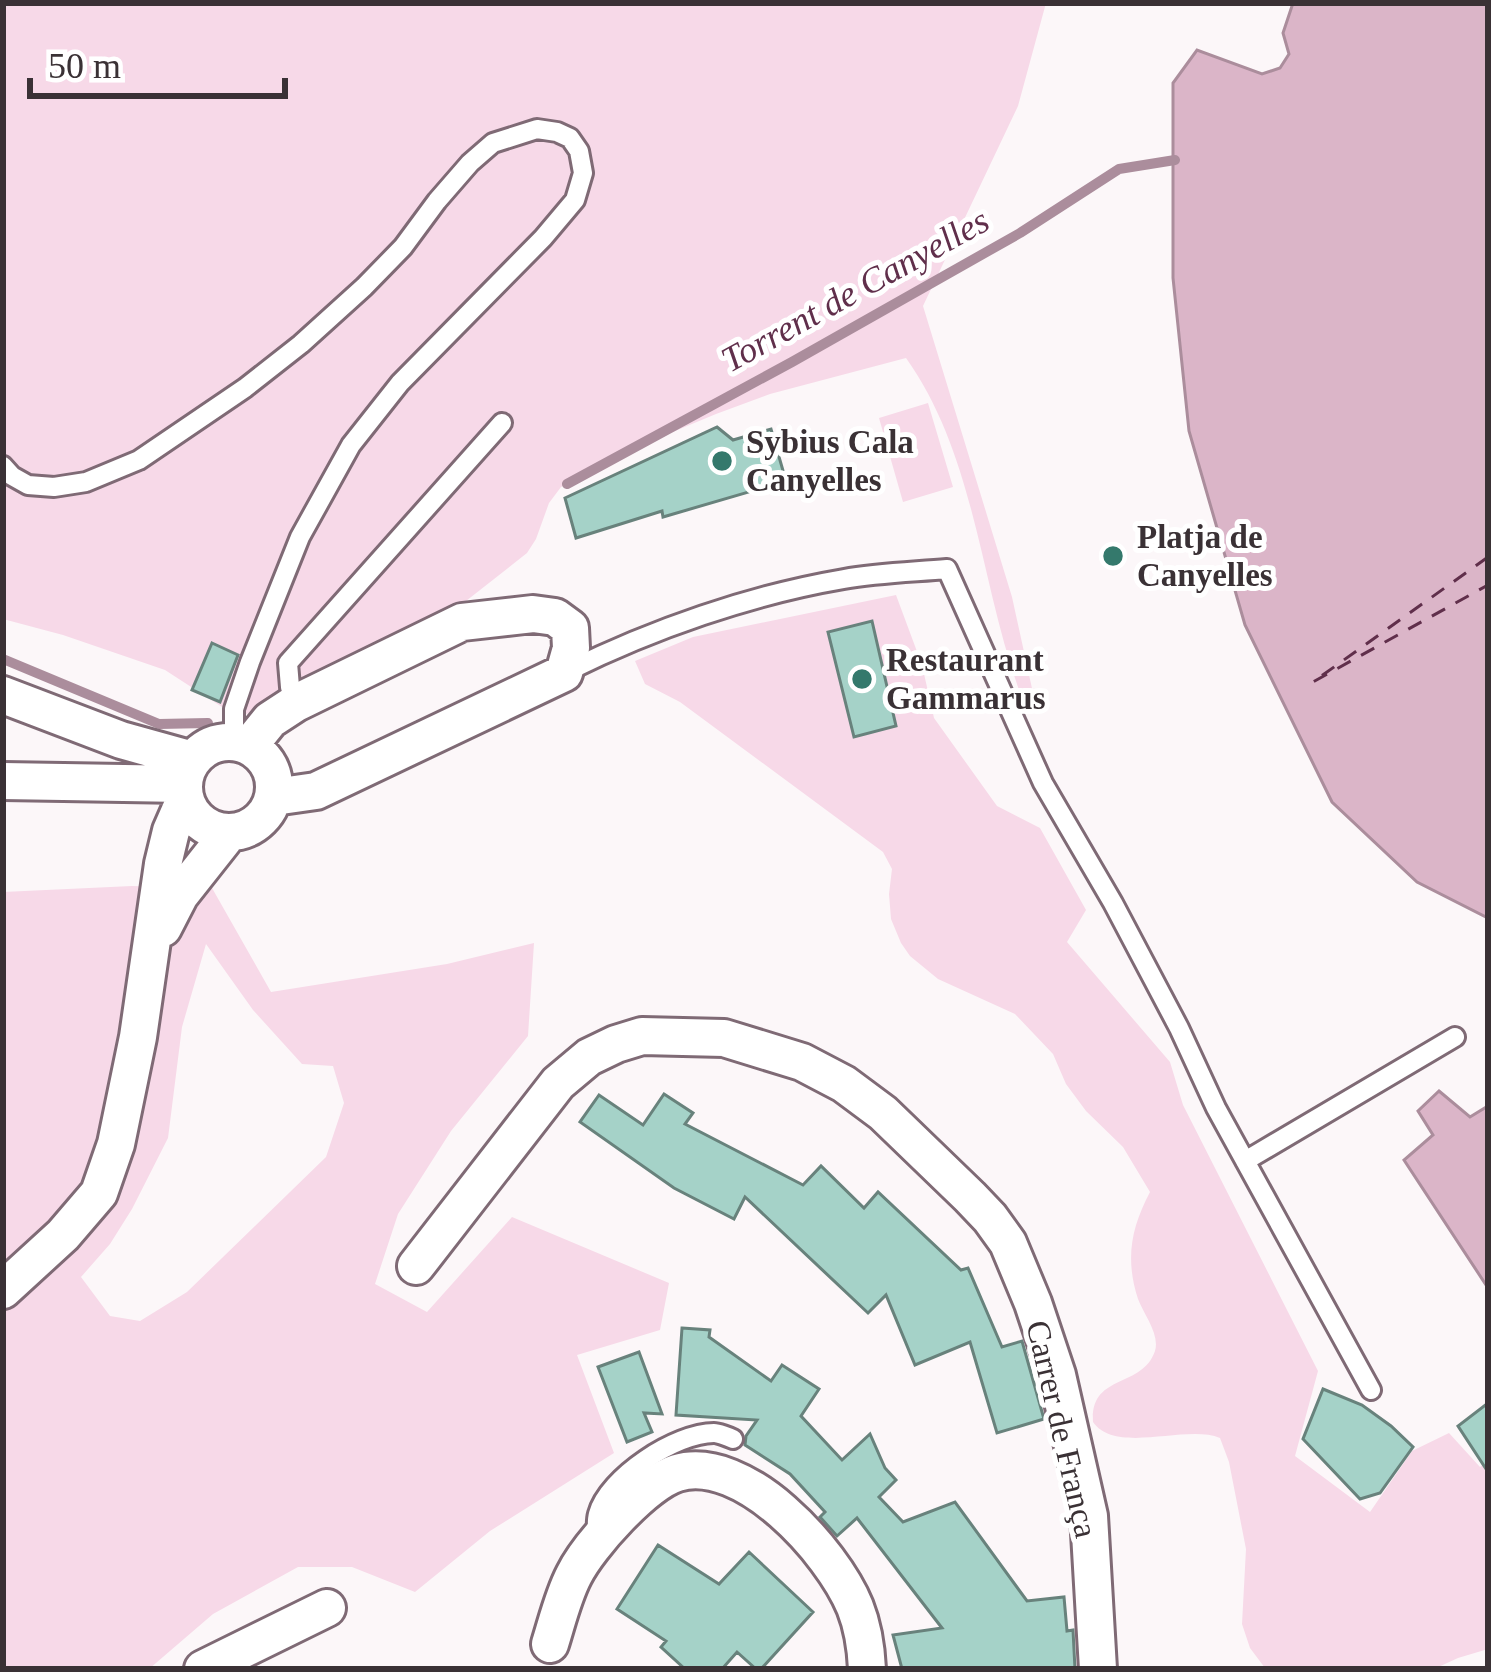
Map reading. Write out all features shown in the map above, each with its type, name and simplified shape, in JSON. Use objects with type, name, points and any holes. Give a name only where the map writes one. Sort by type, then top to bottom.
[{"type":"street","points":[[242,744],[296,703],[462,622],[555,616],[596,636]]},
{"type":"street","points":[[274,797],[316,791],[564,673],[572,648],[596,636]]},
{"type":"street","points":[[3,695],[121,740],[187,781],[194,816],[210,828],[229,833],[244,830],[258,823],[274,797],[270,767],[261,755],[242,744],[218,743],[204,749],[187,781],[163,864],[138,1037],[116,1144],[99,1193],[63,1235],[3,1291]]},
{"type":"street","points":[[3,781],[187,781]]},
{"type":"street","points":[[150,955],[179,895],[229,833]]},
{"type":"street","name":"Carrer de França","points":[[416,1266],[558,1083],[589,1057],[616,1044],[642,1036],[724,1038],[802,1062],[844,1084],[883,1113],[970,1196],[1008,1243],[1057,1375],[1089,1516],[1098,1669]]},
{"type":"street","points":[[550,1644],[574,1574],[608,1528],[654,1484],[677,1473],[700,1470],[725,1476],[774,1505],[825,1554],[854,1604],[865,1636],[867,1669]]},
{"type":"street","points":[[203,1669],[327,1608]]},
{"type":"lane","points":[[3,466],[28,485],[54,488],[86,482],[139,460],[244,388],[348,302],[493,143],[537,129],[570,138],[579,151],[583,173],[575,200],[400,383],[351,445],[300,536],[234,709],[242,744]]},
{"type":"lane","points":[[296,703],[288,663],[502,423]]},
{"type":"lane","points":[[564,673],[596,636],[844,579],[947,569],[1043,783],[1113,903],[1371,1390]]},
{"type":"lane","points":[[1246,1161],[1455,1037]]},
{"type":"lane","points":[[596,1545],[598,1513],[616,1484],[636,1466],[701,1436],[716,1433],[733,1438]]},
{"type":"shaded area","points":[[3,3],[1046,3],[1018,106],[923,306],[1012,597],[1033,693],[1022,698],[963,480],[930,397],[906,358],[770,394],[716,414],[561,487],[527,553],[466,601],[239,718],[165,670],[3,619]]},
{"type":"shaded area","points":[[1293,3],[1488,3],[1488,918],[1417,882],[1332,802],[1245,625],[1189,431],[1173,278],[1173,83],[1197,50],[1262,74],[1280,68],[1289,54],[1283,33]]},
{"type":"shaded area","points":[[928,403],[953,487],[903,502],[879,418]]},
{"type":"shaded area","points":[[896,595],[922,665],[934,718],[997,806],[1040,828],[1086,910],[1067,942],[1170,1062],[1183,1105],[1318,1371],[1295,1456],[1370,1512],[1412,1451],[1449,1433],[1480,1467],[1488,1461],[1488,1649],[1434,1669],[1265,1668],[1250,1648],[1242,1624],[1246,1549],[1220,1438],[1118,1436],[1093,1422],[1100,1396],[1148,1363],[1156,1345],[1138,1299],[1131,1257],[1134,1231],[1150,1192],[1123,1147],[1086,1111],[1066,1084],[1053,1054],[1015,1014],[938,979],[910,956],[891,919],[892,869],[883,852],[680,702],[645,684],[635,661],[693,637]]},
{"type":"shaded area","points":[[212,888],[271,992],[447,964],[534,943],[528,1036],[451,1131],[398,1214],[375,1284],[427,1312],[512,1217],[669,1283],[660,1330],[577,1355],[614,1453],[490,1531],[415,1592],[352,1567],[298,1567],[213,1614],[149,1669],[3,1669],[3,892]],"holes":[[[206,944],[253,1010],[302,1064],[333,1066],[344,1103],[326,1157],[187,1292],[140,1321],[110,1316],[81,1277],[132,1209],[168,1138],[182,1027]]]},
{"type":"shaded area","points":[[1439,1091],[1470,1117],[1488,1106],[1488,1288],[1404,1160],[1433,1135],[1418,1111]]},
{"type":"building","points":[[717,427],[733,440],[771,429],[786,481],[576,538],[565,498]]},
{"type":"building","name":"Restaurant Gammarus","points":[[872,621],[896,726],[854,737],[828,632]]},
{"type":"building","points":[[212,643],[238,655],[220,702],[192,690]]},
{"type":"building","points":[[664,1094],[693,1113],[685,1124],[803,1185],[821,1166],[864,1208],[878,1192],[961,1270],[968,1268],[1002,1347],[1022,1341],[1044,1419],[997,1433],[970,1342],[915,1365],[886,1295],[868,1313],[745,1197],[734,1219],[674,1188],[580,1122],[599,1095],[643,1125]]},
{"type":"building","points":[[682,1328],[710,1330],[709,1337],[771,1381],[782,1365],[819,1389],[801,1416],[842,1460],[870,1434],[885,1468],[896,1480],[879,1497],[903,1522],[955,1502],[1027,1601],[1064,1597],[1067,1631],[1073,1630],[1075,1669],[902,1669],[893,1635],[942,1628],[857,1518],[837,1536],[820,1517],[825,1512],[790,1474],[745,1445],[757,1420],[676,1415]]},
{"type":"building","points":[[639,1352],[662,1414],[644,1413],[652,1432],[627,1442],[598,1367]]},
{"type":"building","points":[[1323,1389],[1362,1405],[1413,1447],[1380,1493],[1360,1499],[1303,1439]]},
{"type":"building","points":[[1488,1403],[1488,1472],[1458,1426]]},
{"type":"building","points":[[658,1545],[719,1584],[749,1552],[813,1612],[761,1669],[737,1652],[722,1669],[685,1669],[661,1647],[666,1641],[617,1609]]},
{"type":"waterway","name":"Torrent de Canyelles","points":[[567,484],[1020,233],[1119,169],[1175,160]]},
{"type":"waterway","name":"Torrent de Canyelles","points":[[3,659],[159,724],[208,723]]},
{"type":"ferry route","points":[[1488,557],[1313,682],[1488,585]]},
{"type":"place","name":"Sybius Cala Canyelles","points":[[722,461]]},
{"type":"place","name":"Platja de Canyelles","points":[[1113,556]]},
{"type":"place","name":"Restaurant Gammarus","points":[[862,679]]}]
